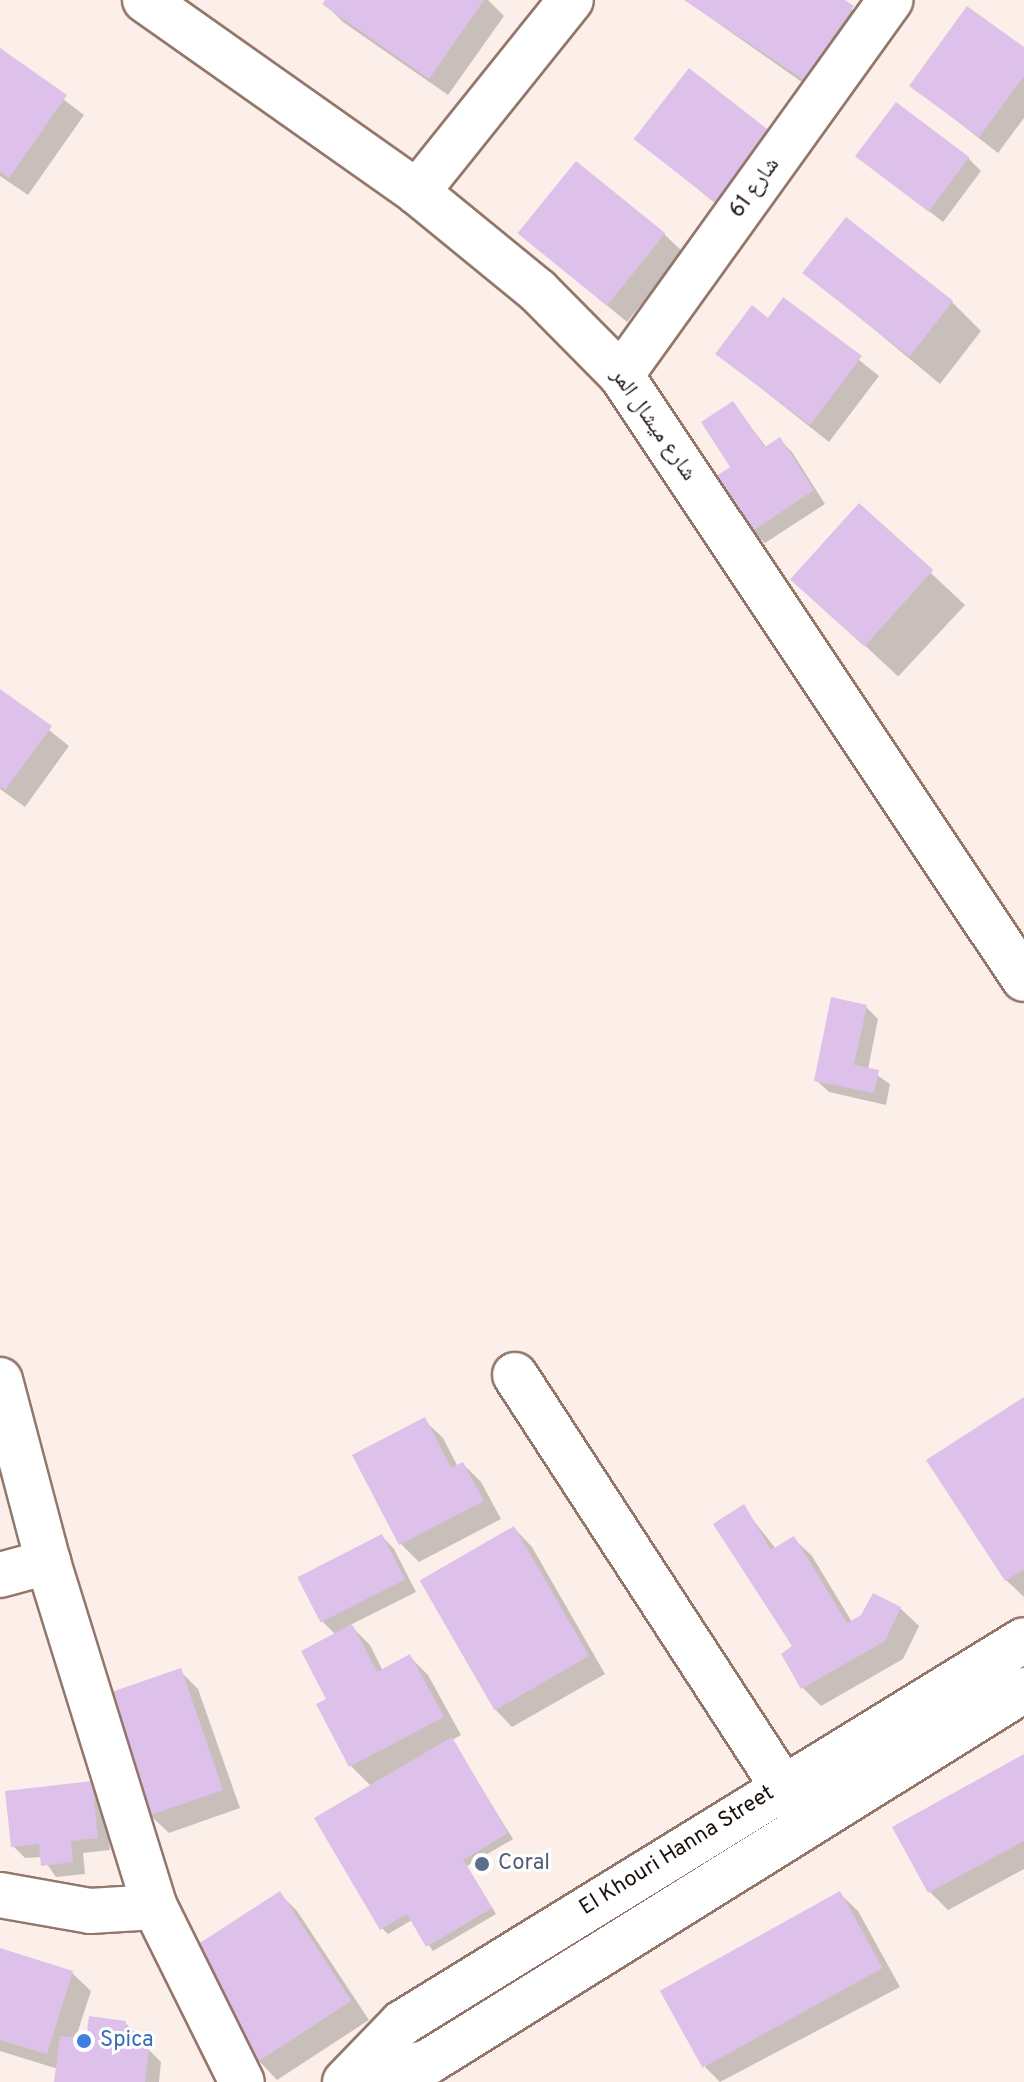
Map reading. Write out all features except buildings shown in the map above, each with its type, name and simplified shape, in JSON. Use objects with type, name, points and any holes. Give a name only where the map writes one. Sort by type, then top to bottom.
[{"type":"street","name":"شارع ميشال المر","points":[[145,0],[417,192],[538,291],[621,375],[1024,979]]},
{"type":"street","points":[[417,192],[571,0]]},
{"type":"street","name":"شارع 61","points":[[621,375],[890,0]]},
{"type":"street","points":[[515,1375],[807,1823]]},
{"type":"street","points":[[0,1380],[48,1562],[155,1907],[242,2082]]},
{"type":"street","points":[[0,1575],[48,1562]]},
{"type":"street","name":"El Khouri Hanna Street","points":[[345,2082],[402,2023],[782,1785],[1024,1640]]},
{"type":"street","name":"El Khouri Hanna Street","points":[[358,2082],[436,2072],[807,1823],[1024,1690]]},
{"type":"street","points":[[0,1895],[90,1911],[155,1907]]},
{"type":"street","points":[[402,2023],[436,2072]]},
{"type":"place","name":"Coral","points":[[482,1864]]},
{"type":"place","name":"Spica","points":[[84,2041]]}]
